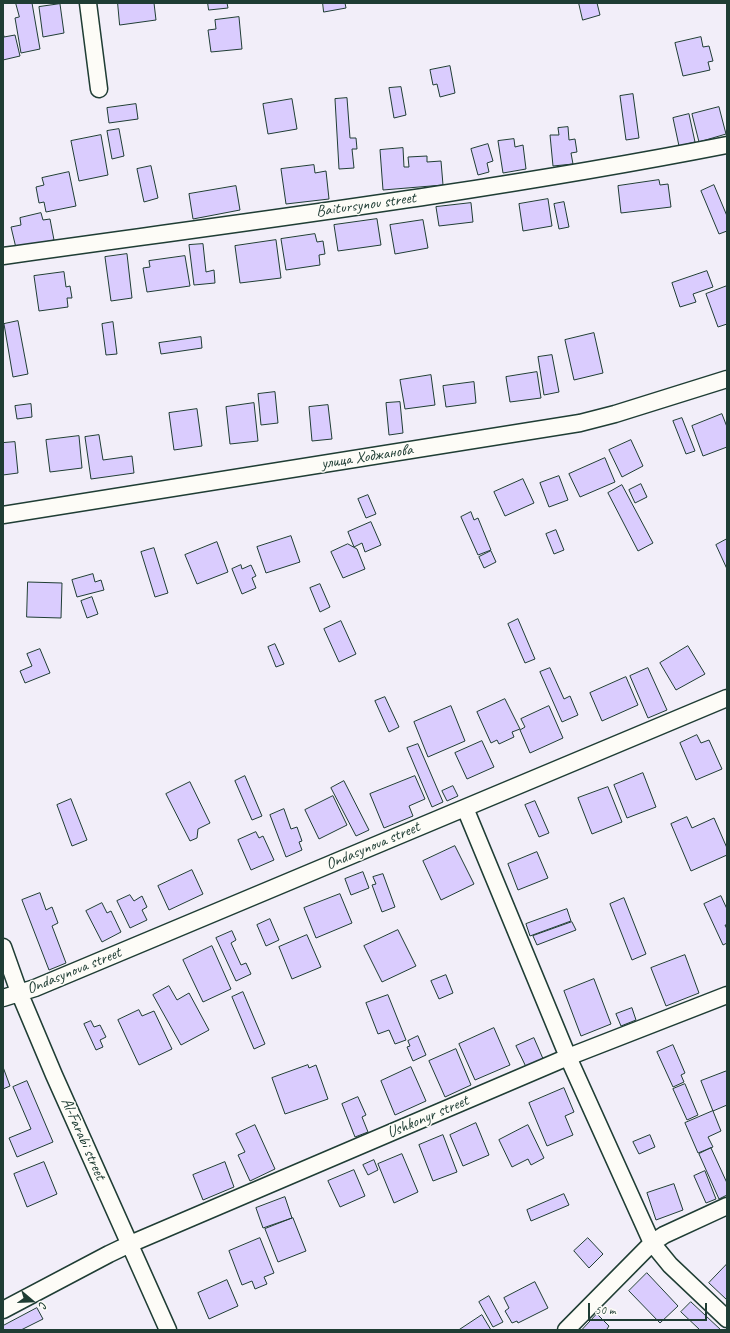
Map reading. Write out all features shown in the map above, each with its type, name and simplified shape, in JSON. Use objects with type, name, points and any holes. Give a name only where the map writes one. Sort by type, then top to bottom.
[{"type":"street","points":[[88,3],[99,89]]},
{"type":"street","name":"Baitursynov street","points":[[3,256],[471,190],[727,145]]},
{"type":"street","name":"улица Ходжанова","points":[[3,515],[580,423],[615,414],[727,379]]},
{"type":"street","name":"Ondasynova street","points":[[3,998],[36,988],[727,698]]},
{"type":"street","points":[[465,808],[568,1057],[652,1243],[670,1265],[727,1319]]},
{"type":"street","name":"Al-Farabi street","points":[[3,947],[19,992],[54,1075],[168,1330]]},
{"type":"street","name":"Ushkonyr street","points":[[3,1310],[130,1244],[568,1057],[727,995]]},
{"type":"street","points":[[566,1330],[652,1243],[664,1235],[727,1206]]},
{"type":"building","points":[[16,3],[32,3],[40,49],[21,53],[15,18],[19,17]]},
{"type":"building","points":[[118,3],[154,3],[156,20],[120,25]]},
{"type":"building","points":[[208,3],[227,3],[228,8],[209,10]]},
{"type":"building","points":[[323,3],[345,3],[346,8],[324,12]]},
{"type":"building","points":[[579,3],[597,3],[600,15],[583,20]]},
{"type":"building","points":[[60,4],[64,33],[43,37],[39,7]]},
{"type":"building","points":[[239,17],[242,49],[211,52],[208,30],[216,29],[215,20]]},
{"type":"building","points":[[3,32],[4,37],[15,35],[20,56],[3,60]]},
{"type":"building","points":[[701,37],[703,47],[709,46],[713,61],[708,62],[710,70],[683,76],[675,43]]},
{"type":"building","points":[[450,66],[455,93],[440,97],[437,84],[433,85],[430,70]]},
{"type":"building","points":[[401,87],[406,115],[394,118],[389,88]]},
{"type":"building","points":[[633,94],[639,138],[626,140],[620,96]]},
{"type":"building","points":[[347,98],[350,138],[356,138],[357,149],[352,149],[354,168],[339,169],[335,99]]},
{"type":"building","points":[[292,99],[297,129],[268,134],[263,104]]},
{"type":"building","points":[[136,104],[138,119],[109,123],[107,108]]},
{"type":"building","points":[[719,107],[726,134],[699,142],[692,114]]},
{"type":"building","points":[[689,114],[695,142],[679,146],[673,118]]},
{"type":"building","points":[[568,127],[569,140],[575,139],[577,152],[571,153],[573,164],[553,166],[550,135],[559,135],[558,128]]},
{"type":"building","points":[[119,129],[124,156],[112,159],[107,131]]},
{"type":"building","points":[[101,135],[108,175],[79,181],[71,141]]},
{"type":"building","points":[[514,139],[515,147],[523,145],[526,169],[503,173],[498,141]]},
{"type":"building","points":[[488,144],[493,161],[487,163],[489,172],[478,175],[471,149]]},
{"type":"building","points":[[403,148],[404,167],[409,167],[408,157],[427,156],[427,162],[441,161],[443,185],[383,190],[380,150]]},
{"type":"building","points":[[314,165],[315,173],[326,171],[329,199],[286,204],[281,169]]},
{"type":"building","points":[[151,166],[158,198],[144,202],[137,169]]},
{"type":"building","points":[[69,172],[76,206],[46,212],[44,202],[39,203],[36,187],[44,185],[42,178]]},
{"type":"building","points":[[659,180],[660,185],[668,184],[671,207],[621,213],[618,186]]},
{"type":"building","points":[[714,185],[727,216],[727,231],[719,234],[701,191]]},
{"type":"building","points":[[236,186],[240,210],[193,219],[189,194]]},
{"type":"building","points":[[548,199],[552,226],[523,231],[519,204]]},
{"type":"building","points":[[564,202],[569,227],[559,229],[554,204]]},
{"type":"building","points":[[471,203],[473,222],[439,226],[436,207]]},
{"type":"building","points":[[41,213],[43,220],[50,219],[54,240],[16,248],[11,227],[21,225],[20,218]]},
{"type":"building","points":[[377,219],[381,245],[338,251],[334,225]]},
{"type":"building","points":[[423,220],[428,248],[395,254],[390,225]]},
{"type":"building","points":[[315,234],[317,242],[323,241],[325,254],[319,255],[320,265],[286,270],[281,239]]},
{"type":"building","points":[[276,240],[281,278],[240,283],[235,246]]},
{"type":"building","points":[[203,244],[206,272],[214,270],[215,283],[194,285],[189,245]]},
{"type":"building","points":[[127,254],[132,298],[111,301],[105,257]]},
{"type":"building","points":[[185,256],[190,286],[147,292],[143,268],[150,267],[149,261]]},
{"type":"building","points":[[707,271],[713,287],[693,294],[696,302],[680,307],[672,283]]},
{"type":"building","points":[[64,272],[66,287],[70,286],[72,298],[67,298],[68,307],[39,311],[34,276]]},
{"type":"building","points":[[727,286],[727,324],[718,327],[706,294]]},
{"type":"building","points":[[18,321],[28,374],[13,377],[4,324]]},
{"type":"building","points":[[113,322],[117,354],[106,355],[102,324]]},
{"type":"building","points":[[594,333],[603,373],[574,380],[565,340]]},
{"type":"building","points":[[201,337],[202,348],[161,354],[159,343]]},
{"type":"building","points":[[552,355],[559,392],[544,395],[538,357]]},
{"type":"building","points":[[537,372],[541,398],[510,402],[506,377]]},
{"type":"building","points":[[431,375],[435,405],[405,409],[400,380]]},
{"type":"building","points":[[474,382],[476,403],[446,407],[443,386]]},
{"type":"building","points":[[275,392],[278,423],[261,425],[258,394]]},
{"type":"building","points":[[400,402],[403,433],[389,435],[386,403]]},
{"type":"building","points":[[254,403],[258,441],[230,444],[226,407]]},
{"type":"building","points":[[31,404],[32,417],[17,419],[15,406]]},
{"type":"building","points":[[328,405],[332,439],[312,441],[309,407]]},
{"type":"building","points":[[197,409],[202,446],[174,450],[169,413]]},
{"type":"building","points":[[722,414],[727,427],[727,447],[703,456],[692,426]]},
{"type":"building","points":[[682,418],[695,451],[686,454],[673,421]]},
{"type":"building","points":[[99,435],[103,460],[132,456],[134,473],[91,479],[85,437]]},
{"type":"building","points":[[79,436],[82,468],[50,472],[46,440]]},
{"type":"building","points":[[631,440],[643,466],[622,477],[609,450]]},
{"type":"building","points":[[15,442],[18,473],[3,475],[3,443]]},
{"type":"building","points":[[605,458],[615,482],[580,497],[569,474]]},
{"type":"building","points":[[559,476],[568,500],[549,507],[540,483]]},
{"type":"building","points":[[523,479],[534,503],[505,516],[494,492]]},
{"type":"building","points":[[641,484],[647,497],[635,503],[629,490]]},
{"type":"building","points":[[622,485],[653,543],[638,551],[608,493]]},
{"type":"building","points":[[368,495],[376,514],[366,518],[358,499]]},
{"type":"building","points":[[471,512],[474,520],[478,518],[491,550],[478,555],[461,517]]},
{"type":"building","points":[[371,522],[381,545],[365,552],[362,543],[354,547],[348,532]]},
{"type":"building","points":[[556,530],[564,550],[554,554],[546,534]]},
{"type":"building","points":[[291,536],[300,562],[266,573],[257,547]]},
{"type":"building","points":[[727,539],[727,569],[716,545]]},
{"type":"building","points":[[217,542],[228,572],[197,584],[185,555]]},
{"type":"building","points":[[348,544],[357,549],[365,569],[343,578],[331,552]]},
{"type":"building","points":[[154,548],[168,593],[155,597],[141,552]]},
{"type":"building","points":[[491,551],[496,562],[484,568],[479,557]]},
{"type":"building","points":[[241,565],[242,569],[251,565],[256,576],[252,578],[256,588],[242,594],[232,569]]},
{"type":"building","points":[[93,574],[95,582],[101,580],[104,590],[77,597],[72,580]]},
{"type":"building","points":[[28,582],[62,583],[61,618],[27,617]]},
{"type":"building","points":[[320,584],[330,607],[320,612],[310,588]]},
{"type":"building","points":[[92,597],[98,614],[87,618],[81,601]]},
{"type":"building","points":[[518,619],[535,659],[525,663],[508,624]]},
{"type":"building","points":[[341,621],[356,654],[339,662],[324,629]]},
{"type":"building","points":[[275,644],[284,664],[276,667],[268,647]]},
{"type":"building","points":[[688,646],[705,674],[676,690],[660,663]]},
{"type":"building","points":[[40,649],[50,673],[25,683],[20,671],[32,666],[27,654]]},
{"type":"building","points":[[550,668],[564,699],[570,696],[578,715],[562,722],[540,672]]},
{"type":"building","points":[[648,668],[667,710],[648,718],[630,676]]},
{"type":"building","points":[[626,677],[638,705],[602,721],[590,693]]},
{"type":"building","points":[[385,697],[399,727],[389,732],[375,701]]},
{"type":"building","points":[[505,699],[520,729],[512,732],[514,737],[499,744],[497,740],[491,743],[477,712]]},
{"type":"building","points":[[451,706],[465,741],[428,757],[414,722]]},
{"type":"building","points":[[549,706],[563,738],[530,753],[520,730],[525,727],[521,719]]},
{"type":"building","points":[[697,735],[701,743],[709,740],[722,769],[696,780],[680,743]]},
{"type":"building","points":[[482,741],[494,767],[467,779],[455,753]]},
{"type":"building","points":[[418,744],[443,802],[432,807],[407,748]]},
{"type":"building","points":[[643,773],[656,807],[627,818],[614,785]]},
{"type":"building","points":[[245,776],[262,816],[252,820],[235,781]]},
{"type":"building","points":[[415,776],[425,799],[409,806],[413,816],[384,828],[370,794]]},
{"type":"building","points":[[344,781],[369,830],[356,836],[331,788]]},
{"type":"building","points":[[190,782],[210,823],[198,829],[197,838],[190,841],[166,794]]},
{"type":"building","points":[[453,786],[458,796],[447,801],[442,791]]},
{"type":"building","points":[[608,787],[622,822],[592,834],[578,798]]},
{"type":"building","points":[[333,796],[347,825],[319,839],[305,810]]},
{"type":"building","points":[[71,799],[87,840],[72,846],[57,805]]},
{"type":"building","points":[[535,801],[549,833],[539,837],[525,805]]},
{"type":"building","points":[[284,809],[291,829],[297,827],[302,841],[299,842],[302,850],[286,857],[270,815]]},
{"type":"building","points":[[687,817],[692,828],[714,818],[727,848],[727,855],[691,871],[671,824]]},
{"type":"building","points":[[256,832],[259,838],[263,836],[274,860],[251,870],[238,840]]},
{"type":"building","points":[[455,846],[474,884],[441,900],[423,861]]},
{"type":"building","points":[[537,852],[548,878],[518,890],[508,864]]},
{"type":"building","points":[[192,870],[203,894],[169,910],[158,886]]},
{"type":"building","points":[[363,872],[369,888],[351,895],[345,879]]},
{"type":"building","points":[[383,874],[395,907],[382,912],[372,885],[376,884],[373,877]]},
{"type":"building","points":[[40,893],[46,910],[52,907],[58,923],[52,926],[66,963],[49,970],[22,900]]},
{"type":"building","points":[[340,894],[352,923],[316,938],[304,908]]},
{"type":"building","points":[[130,895],[134,901],[142,896],[147,907],[142,910],[147,920],[130,928],[117,901]]},
{"type":"building","points":[[721,896],[727,909],[727,925],[725,925],[727,929],[727,943],[723,945],[704,904]]},
{"type":"building","points":[[624,898],[646,954],[632,960],[610,904]]},
{"type":"building","points":[[102,903],[107,913],[111,911],[121,932],[102,942],[86,911]]},
{"type":"building","points":[[567,909],[571,921],[530,936],[526,924]]},
{"type":"building","points":[[270,919],[279,940],[266,946],[257,925]]},
{"type":"building","points":[[572,922],[576,930],[537,945],[533,936]]},
{"type":"building","points":[[398,930],[416,966],[382,982],[364,946]]},
{"type":"building","points":[[232,931],[236,940],[231,943],[241,965],[246,963],[251,974],[236,981],[216,938]]},
{"type":"building","points":[[307,935],[321,967],[292,979],[279,947]]},
{"type":"building","points":[[212,946],[231,989],[203,1002],[183,960]]},
{"type":"building","points":[[685,955],[699,993],[666,1006],[651,968]]},
{"type":"building","points":[[446,975],[453,993],[439,999],[431,981]]},
{"type":"building","points":[[594,979],[611,1024],[581,1036],[564,991]]},
{"type":"building","points":[[169,986],[177,1000],[189,993],[209,1030],[181,1045],[153,995]]},
{"type":"building","points":[[243,992],[265,1044],[254,1049],[232,997]]},
{"type":"building","points":[[388,995],[406,1040],[395,1044],[389,1030],[378,1034],[366,1003]]},
{"type":"building","points":[[632,1008],[636,1020],[621,1026],[616,1014]]},
{"type":"building","points":[[139,1010],[142,1016],[154,1011],[172,1049],[139,1065],[118,1020]]},
{"type":"building","points":[[91,1021],[94,1027],[100,1025],[106,1037],[100,1040],[103,1047],[96,1050],[84,1024]]},
{"type":"building","points":[[494,1028],[510,1065],[475,1080],[459,1044]]},
{"type":"building","points":[[418,1036],[426,1055],[413,1061],[407,1047],[410,1046],[408,1041]]},
{"type":"building","points":[[534,1038],[544,1061],[527,1069],[516,1046]]},
{"type":"building","points":[[673,1045],[685,1073],[681,1075],[684,1082],[673,1087],[657,1052]]},
{"type":"building","points":[[456,1049],[471,1085],[445,1097],[429,1061]]},
{"type":"building","points":[[308,1065],[309,1068],[316,1065],[328,1099],[285,1114],[272,1078]]},
{"type":"building","points":[[3,1067],[10,1086],[3,1089]]},
{"type":"building","points":[[411,1067],[426,1101],[395,1115],[381,1081]]},
{"type":"building","points":[[727,1071],[727,1105],[713,1111],[701,1081]]},
{"type":"building","points":[[27,1081],[53,1142],[17,1157],[9,1138],[31,1129],[13,1087]]},
{"type":"building","points":[[685,1084],[698,1115],[687,1120],[673,1089]]},
{"type":"building","points":[[564,1088],[574,1112],[565,1116],[573,1135],[547,1146],[529,1103]]},
{"type":"building","points":[[358,1097],[366,1115],[362,1117],[368,1132],[355,1137],[342,1104]]},
{"type":"building","points":[[713,1111],[721,1131],[708,1137],[713,1147],[698,1153],[685,1123]]},
{"type":"building","points":[[476,1123],[489,1155],[463,1166],[450,1135]]},
{"type":"building","points":[[255,1125],[275,1169],[250,1181],[238,1155],[245,1152],[236,1134]]},
{"type":"building","points":[[528,1125],[544,1158],[531,1165],[528,1159],[512,1167],[499,1140]]},
{"type":"building","points":[[443,1135],[457,1172],[433,1181],[419,1145]]},
{"type":"building","points":[[650,1135],[655,1147],[639,1154],[633,1142]]},
{"type":"building","points":[[711,1148],[727,1183],[727,1195],[719,1199],[699,1154]]},
{"type":"building","points":[[402,1154],[418,1192],[394,1203],[378,1164]]},
{"type":"building","points":[[374,1160],[378,1170],[368,1175],[363,1165]]},
{"type":"building","points":[[44,1162],[57,1194],[27,1207],[14,1174]]},
{"type":"building","points":[[225,1162],[234,1187],[203,1200],[193,1175]]},
{"type":"building","points":[[354,1170],[365,1196],[340,1207],[328,1181]]},
{"type":"building","points":[[705,1171],[716,1199],[706,1203],[694,1176]]},
{"type":"building","points":[[674,1184],[683,1210],[656,1220],[647,1193]]},
{"type":"building","points":[[564,1194],[569,1205],[531,1221],[527,1210]]},
{"type":"building","points":[[285,1197],[292,1218],[263,1228],[256,1208]]},
{"type":"building","points":[[293,1218],[306,1251],[278,1262],[265,1229]]},
{"type":"building","points":[[260,1238],[274,1273],[264,1277],[267,1284],[255,1289],[252,1281],[242,1285],[229,1251]]},
{"type":"building","points":[[588,1238],[603,1254],[589,1268],[574,1251]]},
{"type":"building","points":[[727,1264],[727,1300],[709,1283]]},
{"type":"building","points":[[647,1273],[678,1306],[660,1323],[629,1291]]},
{"type":"building","points":[[227,1280],[238,1306],[209,1319],[198,1293]]},
{"type":"building","points":[[535,1282],[548,1308],[518,1323],[517,1321],[512,1323],[505,1311],[509,1308],[504,1298]]},
{"type":"building","points":[[489,1296],[503,1322],[493,1327],[479,1302]]},
{"type":"building","points":[[691,1302],[721,1330],[700,1330],[681,1312]]},
{"type":"building","points":[[37,1308],[43,1319],[21,1330],[3,1330],[3,1326]]},
{"type":"building","points":[[597,1314],[609,1326],[607,1329],[608,1330],[582,1330]]},
{"type":"building","points":[[482,1315],[491,1330],[459,1330]]}]
